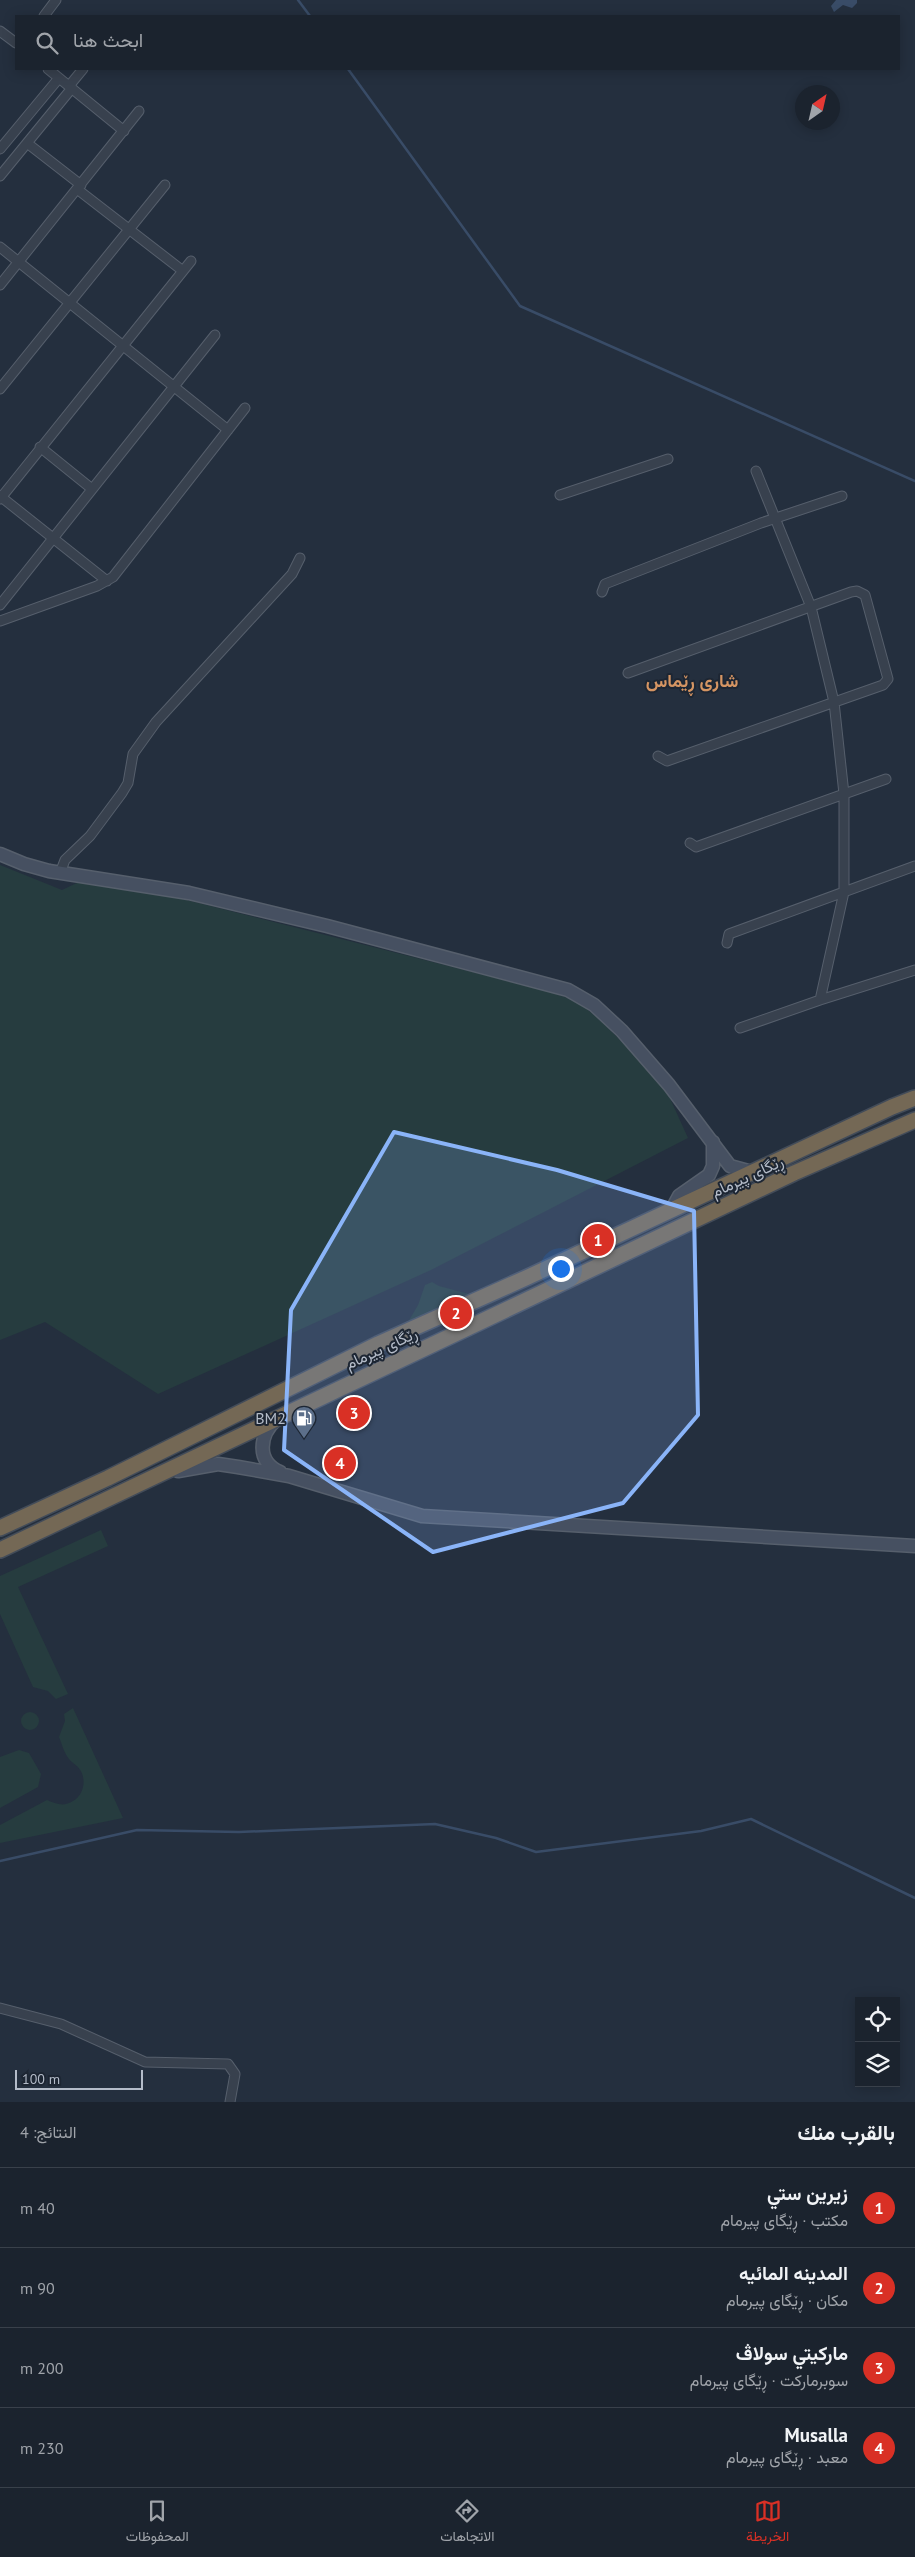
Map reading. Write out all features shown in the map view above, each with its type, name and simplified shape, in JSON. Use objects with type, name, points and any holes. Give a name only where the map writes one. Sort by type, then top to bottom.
[{"type":"highway","name":"ڕێگای پیرمام","points":[[2,1527],[108,1478],[422,1324],[915,1098]]},
{"type":"highway","name":"ڕێگای پیرمام","points":[[6,1547],[163,1474],[438,1340],[794,1173],[915,1120]]},
{"type":"highway","points":[[422,1324],[438,1340]]},
{"type":"highway","points":[[2,1527],[6,1547]]},
{"type":"street","points":[[45,15],[56,0]]},
{"type":"street","points":[[2,36],[15,42]]},
{"type":"street","points":[[49,70],[124,131]]},
{"type":"street","points":[[0,176],[82,70]]},
{"type":"street","points":[[0,149],[59,78]]},
{"type":"street","points":[[0,285],[139,111]]},
{"type":"street","points":[[27,143],[130,230],[183,271]]},
{"type":"street","points":[[0,389],[165,185]]},
{"type":"street","points":[[0,247],[228,430]]},
{"type":"street","points":[[107,581],[0,497],[191,261]]},
{"type":"street","points":[[0,605],[215,335]]},
{"type":"street","points":[[0,621],[107,581],[112,577],[245,408]]},
{"type":"street","points":[[40,447],[92,489]]},
{"type":"street","points":[[560,495],[668,458]]},
{"type":"street","points":[[756,471],[811,607],[834,702],[844,794],[844,892],[820,1000]]},
{"type":"street","points":[[602,592],[604,584],[775,518],[842,496]]},
{"type":"street","points":[[60,873],[65,860],[90,836],[122,793],[128,783],[132,756],[147,734],[220,651],[292,574],[300,558]]},
{"type":"street","points":[[628,674],[857,591],[865,595],[888,679],[883,685],[667,761],[658,756]]},
{"type":"street","points":[[690,843],[696,847],[886,779]]},
{"type":"street","points":[[0,854],[24,864],[60,873],[189,893],[346,930],[568,990],[594,1005],[622,1031],[669,1085],[730,1166],[752,1172]]},
{"type":"street","points":[[727,943],[729,934],[915,866]]},
{"type":"street","points":[[740,1028],[915,970]]},
{"type":"street","points":[[672,1209],[679,1196],[709,1174],[712,1166],[713,1142]]},
{"type":"street","points":[[283,1414],[269,1426],[264,1435],[262,1445],[268,1464],[275,1470],[289,1476],[422,1516],[915,1546]]},
{"type":"street","points":[[163,1474],[198,1465],[218,1464],[289,1476]]},
{"type":"street","points":[[0,2008],[49,2020],[145,2062],[228,2064],[234,2074],[230,2102]]},
{"type":"highlighted area","points":[[394,1132],[557,1170],[694,1211],[698,1415],[623,1503],[433,1552],[284,1450],[291,1310]]},
{"type":"green space","points":[[0,865],[62,890],[81,881],[179,898],[544,990],[576,1001],[597,1017],[630,1050],[668,1094],[688,1138],[431,1270],[158,1394],[45,1322],[0,1340]]},
{"type":"green space","points":[[432,1282],[439,1286],[469,1294],[408,1322],[418,1305],[425,1285]]},
{"type":"green space","points":[[101,1530],[108,1546],[18,1587],[68,1694],[56,1699],[48,1691],[33,1687],[0,1614],[0,1576]]},
{"type":"green space","points":[[73,1708],[123,1818],[0,1843],[0,1825],[47,1800],[57,1804],[66,1804],[73,1801],[80,1794],[84,1780],[83,1776],[78,1767],[67,1757],[59,1737],[65,1721],[64,1714]]},
{"type":"green space","points":[[30,1712],[36,1715],[39,1721],[36,1727],[30,1730],[24,1727],[21,1721],[24,1715]]},
{"type":"green space","points":[[19,1750],[29,1753],[41,1774],[38,1787],[0,1808],[0,1757]]},
{"type":"water","points":[[836,0],[857,0],[857,3],[852,8],[843,5],[834,12],[831,6]]},
{"type":"waterway","points":[[298,0],[309,15]]},
{"type":"waterway","points":[[349,70],[520,306],[915,481]]},
{"type":"waterway","points":[[0,1861],[137,1830],[239,1832],[435,1824],[496,1838],[536,1852],[701,1831],[751,1819],[915,1898]]},
{"type":"place","name":"زيرين ستي","points":[[598,1240]]},
{"type":"place","name":"المدينه المائيه","points":[[456,1313]]},
{"type":"place","name":"ماركيتي سولاڤ","points":[[354,1413]]},
{"type":"place","name":"BM2","points":[[304,1439]]},
{"type":"place","name":"Musalla","points":[[340,1463]]},
{"type":"district","name":"شاری ڕێماس","points":[[692,680]]}]
